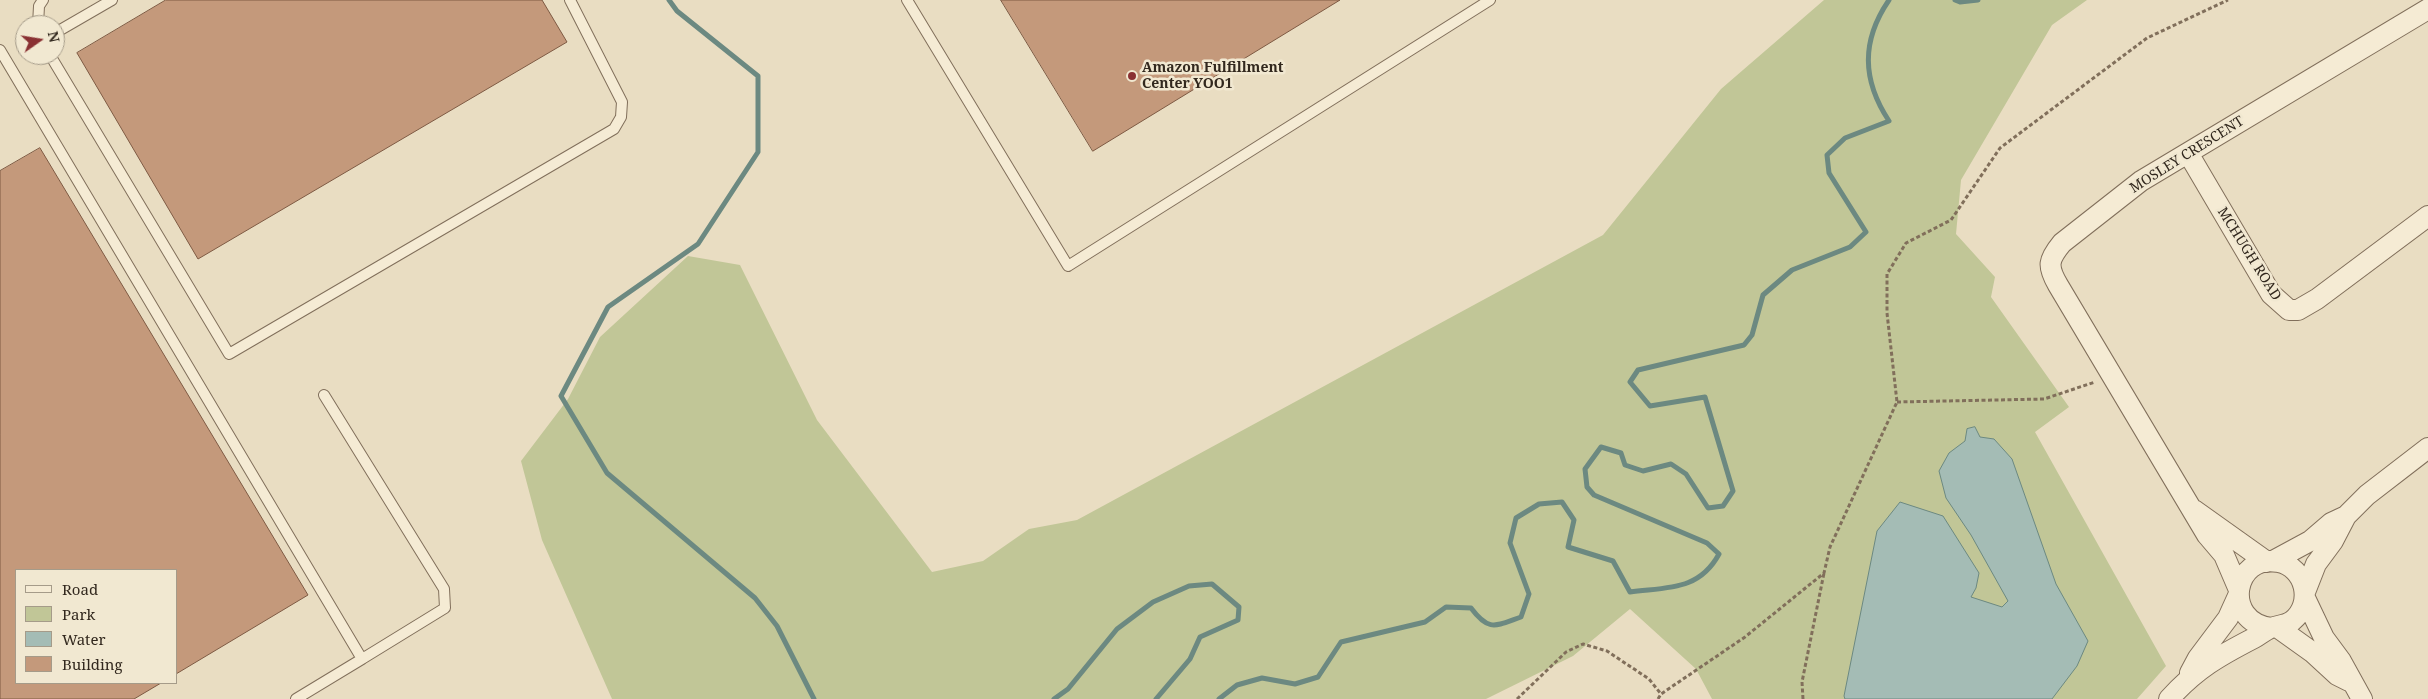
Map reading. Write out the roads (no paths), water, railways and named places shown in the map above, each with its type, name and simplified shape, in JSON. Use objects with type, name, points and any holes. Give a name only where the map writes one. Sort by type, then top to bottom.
[{"type":"street","name":"MOSLEY CRESCENT","points":[[2239,593],[2224,555],[2207,535],[2050,271],[2052,256],[2062,243],[2141,181],[2428,9]]},
{"type":"street","name":"MCHUGH ROAD","points":[[2188,153],[2271,294],[2289,310],[2298,310],[2317,299],[2428,216]]},
{"type":"street","points":[[2188,677],[2227,651],[2274,627],[2287,624],[2296,617],[2302,608],[2316,564],[2333,541],[2346,516],[2366,496],[2428,448]]},
{"type":"street","name":"MOSLEY CRESCENT","points":[[2193,509],[2270,561]]},
{"type":"street","points":[[2169,699],[2188,677],[2198,658],[2228,618],[2247,572],[2258,564],[2270,561],[2310,541],[2331,522],[2346,516]]},
{"type":"street","points":[[2270,561],[2286,564],[2301,578],[2305,595],[2320,631],[2341,661],[2350,681],[2362,699]]},
{"type":"street","points":[[2239,593],[2244,612],[2249,618],[2263,626],[2274,627],[2312,652],[2337,675],[2350,681]]},
{"type":"lane","points":[[39,15],[39,6],[43,0]]},
{"type":"lane","points":[[65,28],[112,0]]},
{"type":"lane","points":[[56,65],[229,354],[614,129],[621,117],[622,102],[570,0]]},
{"type":"lane","points":[[908,0],[1068,266],[1490,0]]},
{"type":"lane","points":[[0,50],[362,659]]},
{"type":"lane","points":[[296,699],[445,608],[444,590],[324,395]]},
{"type":"water","points":[[1975,427],[1980,437],[1994,439],[2012,459],[2056,584],[2088,641],[2077,666],[2052,699],[1845,699],[1844,696],[1877,531],[1900,502],[1943,516],[1979,573],[1976,588],[1971,597],[2002,607],[2008,601],[1971,535],[1946,498],[1939,471],[1949,453],[1965,441],[1967,429]]},
{"type":"waterway","points":[[669,0],[677,11],[758,76],[758,152],[698,244],[608,307],[561,396],[607,473],[755,598],[777,626],[814,699]]},
{"type":"waterway","points":[[1219,699],[1237,685],[1262,678],[1295,684],[1318,677],[1341,642],[1425,622],[1446,607],[1471,608],[1483,621],[1493,625],[1521,617],[1529,594],[1510,543],[1516,518],[1539,504],[1562,502],[1574,520],[1568,547],[1613,561],[1630,592],[1681,585],[1702,575],[1711,566],[1719,554],[1707,543],[1594,495],[1587,487],[1585,469],[1601,447],[1621,453],[1625,465],[1643,471],[1671,464],[1686,474],[1708,508],[1723,506],[1733,491],[1705,397],[1650,406],[1630,382],[1638,370],[1744,345],[1752,335],[1763,295],[1792,270],[1850,247],[1866,232],[1829,173],[1827,155],[1845,138],[1889,121],[1874,91],[1868,60],[1873,30],[1889,0]]},
{"type":"waterway","points":[[1955,0],[1960,2],[1978,0]]},
{"type":"waterway","points":[[1054,699],[1068,689],[1117,629],[1153,602],[1189,586],[1212,584],[1239,607],[1238,620],[1200,637],[1190,659],[1156,699]]},
{"type":"place","name":"Amazon Fulfillment Center YOO1","points":[[1132,76]]}]
